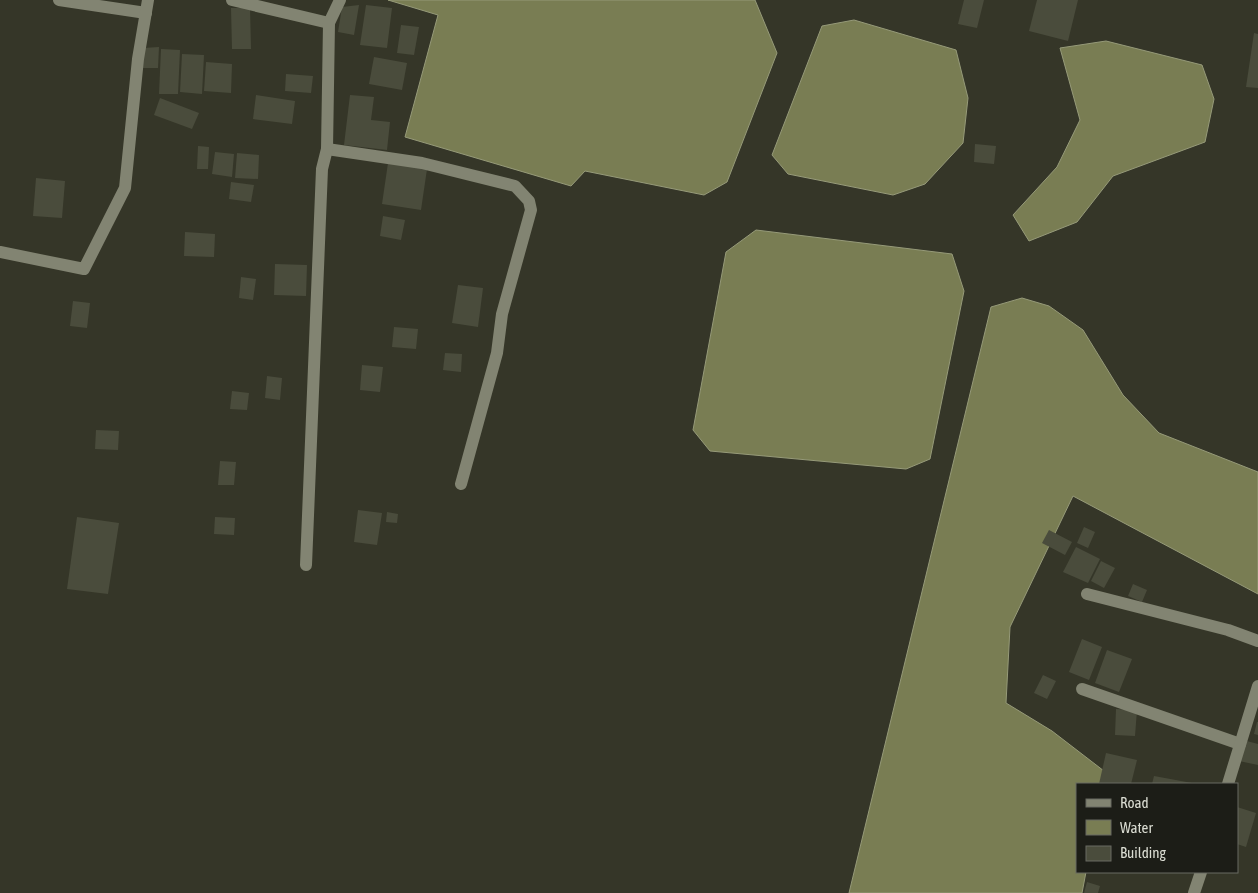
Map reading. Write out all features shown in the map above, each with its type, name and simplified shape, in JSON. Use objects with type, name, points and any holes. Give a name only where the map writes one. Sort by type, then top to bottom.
[{"type":"street","points":[[59,0],[146,13]]},
{"type":"street","points":[[0,252],[84,269],[125,188],[138,59],[148,0]]},
{"type":"street","points":[[232,0],[330,23]]},
{"type":"street","points":[[306,565],[322,169],[327,149],[330,23],[340,0]]},
{"type":"street","points":[[327,149],[422,163],[515,186],[529,201],[531,210],[502,314],[497,353],[461,484]]},
{"type":"street","points":[[1087,594],[1228,630],[1258,641]]},
{"type":"street","points":[[1228,783],[1258,686]]},
{"type":"street","points":[[1082,689],[1240,744]]},
{"type":"street","points":[[1194,893],[1201,873]]},
{"type":"water","points":[[388,0],[755,0],[777,53],[727,182],[704,195],[585,171],[571,186],[405,137],[438,15]]},
{"type":"water","points":[[854,20],[956,50],[968,98],[963,143],[925,184],[893,195],[788,174],[772,155],[822,26]]},
{"type":"water","points":[[1106,41],[1202,65],[1214,99],[1205,142],[1113,176],[1077,222],[1029,241],[1013,215],[1057,167],[1080,120],[1060,48]]},
{"type":"water","points":[[756,230],[952,254],[964,291],[930,459],[906,469],[710,451],[693,430],[726,252]]},
{"type":"water","points":[[1022,298],[1049,306],[1083,330],[1123,395],[1159,433],[1258,472],[1258,594],[1073,496],[1010,627],[1006,703],[1052,731],[1104,771],[1102,783],[1076,783],[1076,873],[1086,873],[1082,893],[849,893],[991,307]]},
{"type":"building","points":[[964,0],[984,0],[977,28],[958,24]]},
{"type":"building","points":[[1037,0],[1078,0],[1068,41],[1029,31]]},
{"type":"building","points":[[359,5],[354,35],[338,32],[342,7]]},
{"type":"building","points":[[366,5],[392,8],[387,48],[360,45]]},
{"type":"building","points":[[231,8],[250,8],[251,49],[232,49]]},
{"type":"building","points":[[401,25],[419,27],[414,55],[397,53]]},
{"type":"building","points":[[1254,33],[1258,34],[1258,88],[1246,87]]},
{"type":"building","points":[[159,47],[158,68],[140,68],[143,48]]},
{"type":"building","points":[[161,49],[180,50],[178,94],[159,94]]},
{"type":"building","points":[[182,54],[204,55],[202,94],[180,92]]},
{"type":"building","points":[[374,57],[407,63],[402,90],[369,84]]},
{"type":"building","points":[[206,62],[232,64],[231,93],[204,91]]},
{"type":"building","points":[[286,74],[313,76],[311,93],[285,91]]},
{"type":"building","points":[[256,95],[295,101],[292,124],[253,119]]},
{"type":"building","points":[[350,95],[374,97],[371,120],[390,122],[387,150],[344,145]]},
{"type":"building","points":[[160,98],[199,113],[192,129],[154,115]]},
{"type":"building","points":[[975,144],[996,146],[994,164],[974,162]]},
{"type":"building","points":[[198,146],[209,147],[208,169],[197,169]]},
{"type":"building","points":[[215,152],[234,154],[232,177],[212,174]]},
{"type":"building","points":[[237,153],[259,155],[258,179],[235,178]]},
{"type":"building","points":[[388,163],[427,169],[421,210],[382,204]]},
{"type":"building","points":[[36,178],[65,181],[62,218],[33,216]]},
{"type":"building","points":[[231,182],[254,185],[251,202],[229,199]]},
{"type":"building","points":[[383,216],[405,220],[401,240],[380,236]]},
{"type":"building","points":[[185,232],[215,234],[214,257],[184,256]]},
{"type":"building","points":[[275,264],[307,265],[306,296],[274,295]]},
{"type":"building","points":[[241,277],[256,279],[253,300],[239,298]]},
{"type":"building","points":[[458,285],[483,288],[478,327],[452,323]]},
{"type":"building","points":[[73,301],[90,303],[87,328],[70,326]]},
{"type":"building","points":[[394,327],[418,329],[416,349],[392,347]]},
{"type":"building","points":[[445,353],[462,354],[461,372],[443,370]]},
{"type":"building","points":[[362,365],[383,367],[380,392],[360,390]]},
{"type":"building","points":[[267,376],[282,378],[280,400],[265,398]]},
{"type":"building","points":[[232,391],[249,393],[247,410],[230,409]]},
{"type":"building","points":[[96,430],[119,431],[118,450],[95,449]]},
{"type":"building","points":[[220,461],[236,462],[234,485],[218,485]]},
{"type":"building","points":[[358,510],[382,513],[377,545],[354,542]]},
{"type":"building","points":[[387,512],[398,514],[397,523],[386,522]]},
{"type":"building","points":[[77,517],[119,523],[108,594],[67,589]]},
{"type":"building","points":[[215,517],[235,518],[234,535],[214,534]]},
{"type":"building","points":[[1084,527],[1095,532],[1088,548],[1077,543]]},
{"type":"building","points":[[1049,530],[1072,542],[1065,555],[1042,543]]},
{"type":"building","points":[[1076,547],[1100,559],[1088,583],[1063,572]]},
{"type":"building","points":[[1101,561],[1115,568],[1104,588],[1091,581]]},
{"type":"building","points":[[1133,584],[1147,590],[1142,602],[1128,596]]},
{"type":"building","points":[[1082,639],[1102,647],[1089,680],[1069,672]]},
{"type":"building","points":[[1107,650],[1132,659],[1119,692],[1095,683]]},
{"type":"building","points":[[1043,675],[1056,681],[1047,699],[1034,693]]},
{"type":"building","points":[[1116,709],[1137,710],[1135,736],[1115,735]]},
{"type":"building","points":[[1258,722],[1258,735],[1254,734]]},
{"type":"building","points":[[1243,740],[1258,744],[1258,765],[1239,761]]},
{"type":"building","points":[[1106,753],[1137,760],[1131,783],[1099,783]]},
{"type":"building","points":[[1154,776],[1192,783],[1152,783]]},
{"type":"building","points":[[1238,807],[1256,813],[1246,847],[1238,844]]},
{"type":"building","points":[[1087,882],[1100,886],[1098,893],[1084,893]]}]
